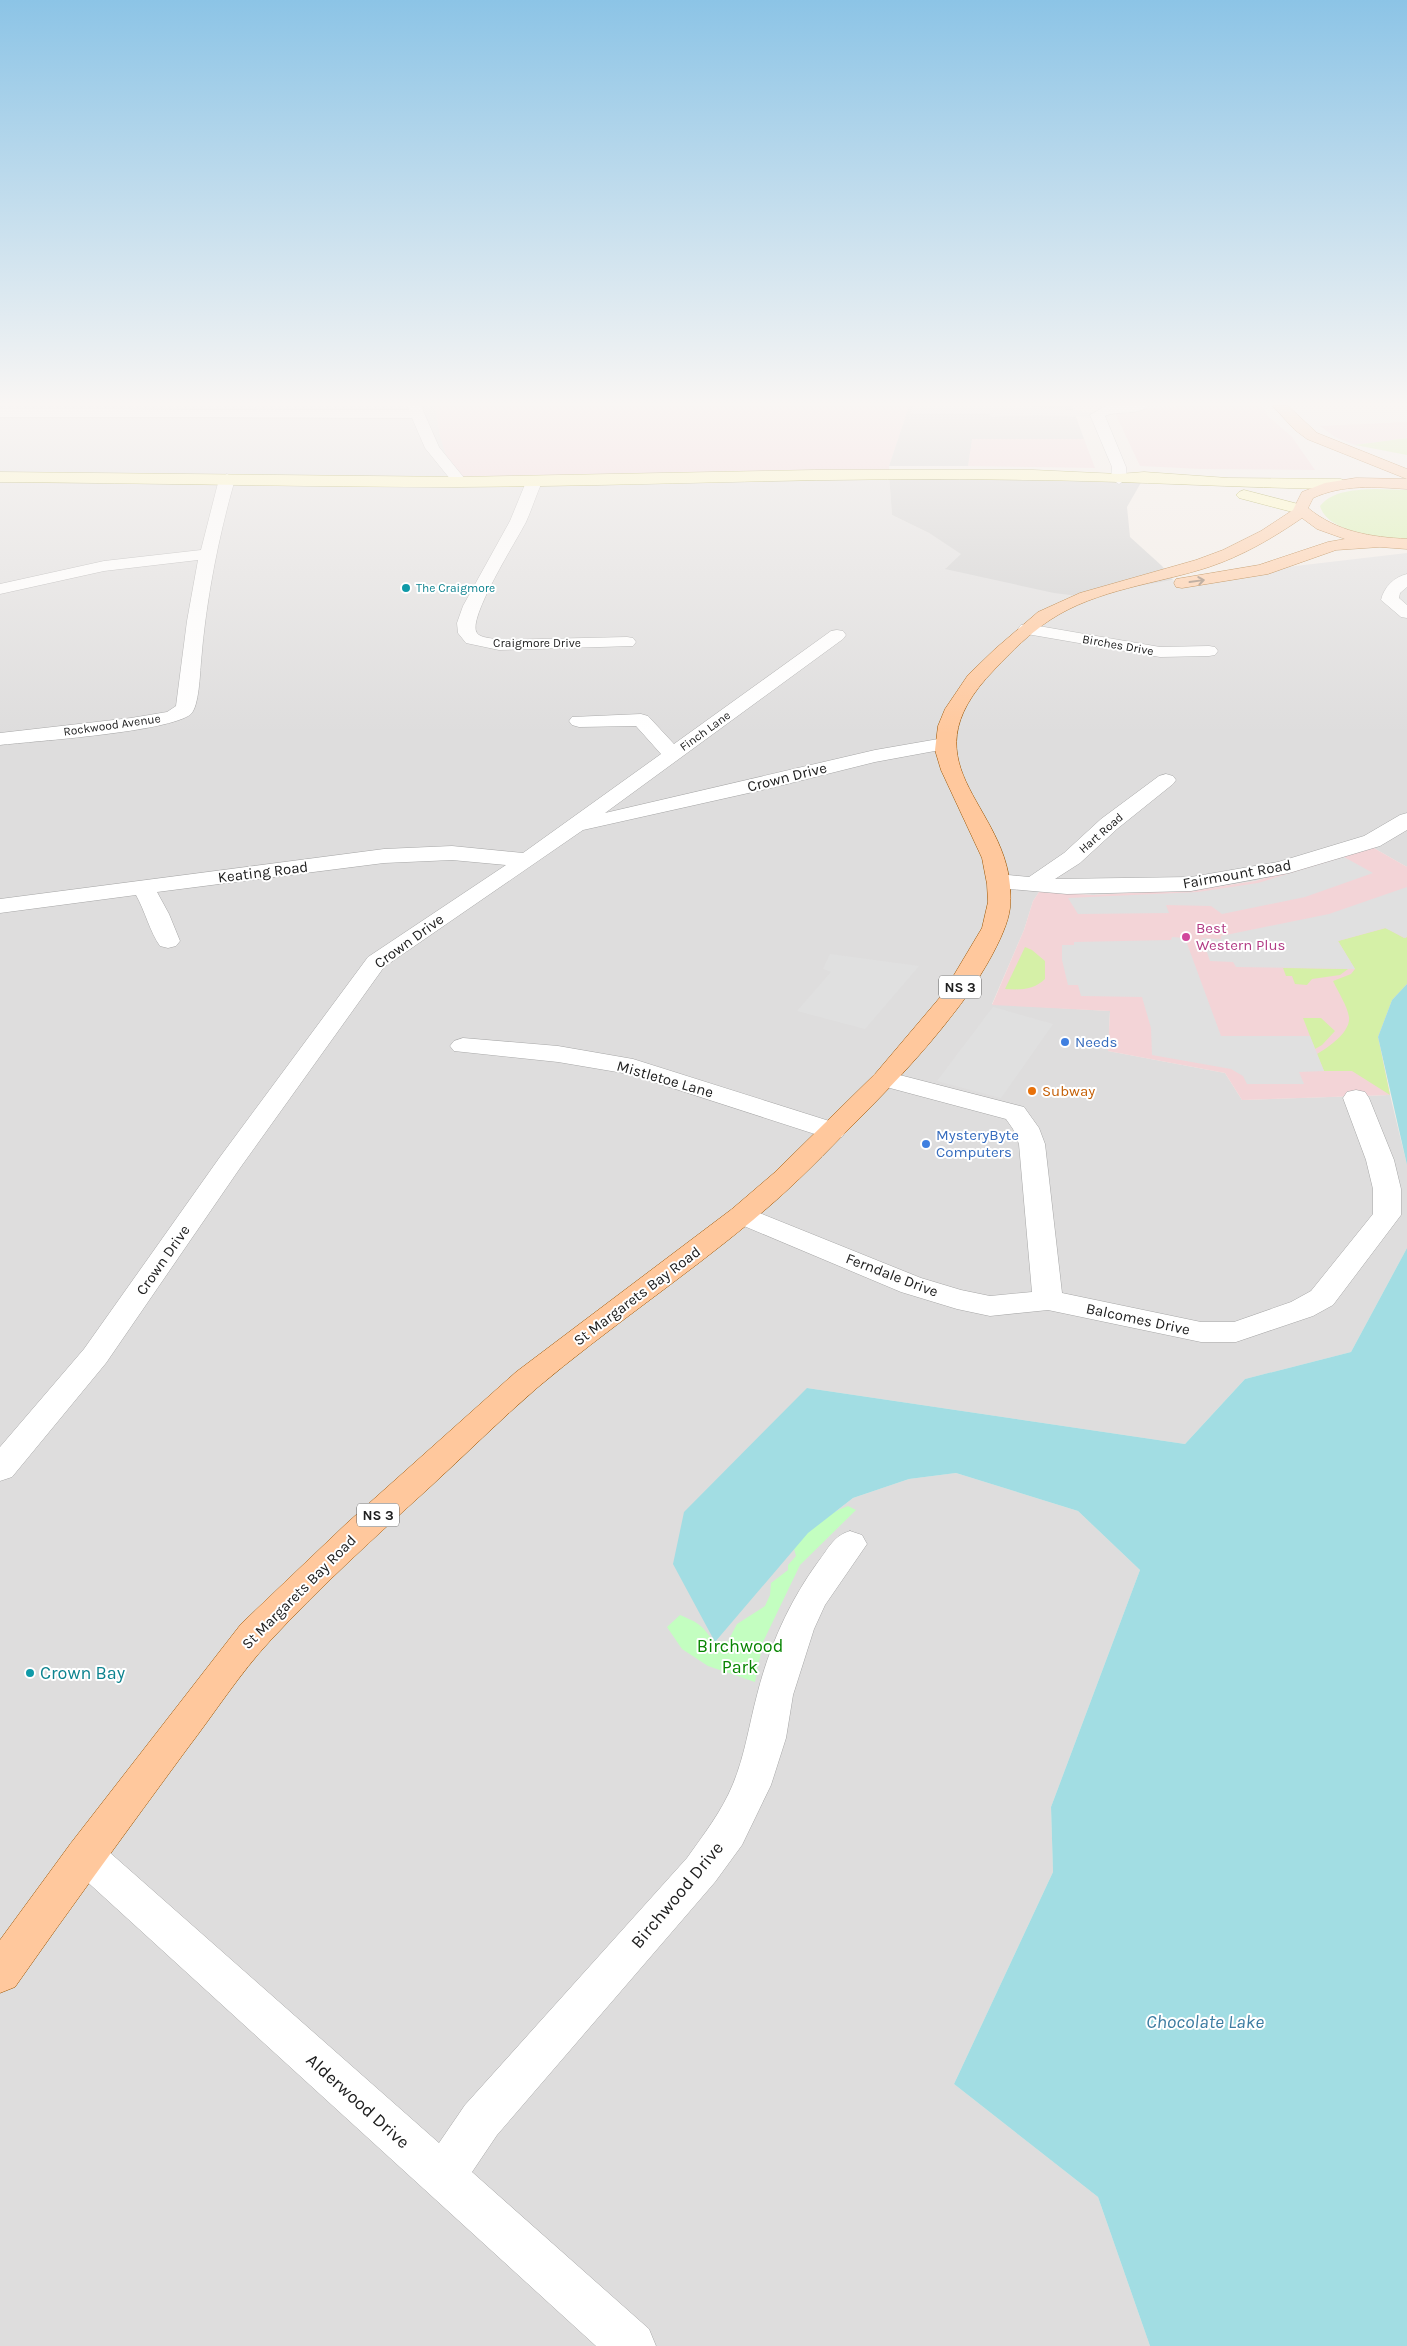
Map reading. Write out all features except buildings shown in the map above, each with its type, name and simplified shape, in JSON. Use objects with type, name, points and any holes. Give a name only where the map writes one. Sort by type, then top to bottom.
[{"type":"main road","points":[[944,744],[950,721],[960,700],[984,671],[1041,618],[1061,606],[1204,563],[1242,548],[1271,533],[1294,515]]},
{"type":"main road","points":[[1310,515],[1333,530],[1379,542]]},
{"type":"main road","points":[[1097,594],[1235,576],[1280,565],[1323,547],[1379,542],[1407,544]]},
{"type":"main road","name":"St Margarets Bay Road","points":[[0,1974],[85,1855],[254,1634],[359,1532],[527,1380],[742,1215],[833,1131],[884,1079],[957,993],[994,928],[999,904],[998,881],[993,857],[949,764],[944,744]]},
{"type":"street","name":"Rockwood Avenue","points":[[0,740],[173,717],[185,708],[190,688],[196,622],[216,515]]},
{"type":"street","name":"Craigmore Drive","points":[[520,515],[472,606],[466,623],[467,633],[472,639],[499,645],[627,642]]},
{"type":"street","points":[[0,588],[104,566],[208,554]]},
{"type":"street","points":[[1407,579],[1392,591],[1390,600],[1407,613]]},
{"type":"street","name":"Birches Drive","points":[[1027,629],[1160,652],[1209,651]]},
{"type":"street","name":"Finch Lane","points":[[573,828],[837,635]]},
{"type":"street","points":[[579,721],[641,720],[659,738],[672,755]]},
{"type":"street","name":"Crown Drive","points":[[0,1469],[95,1356],[230,1163],[376,962],[573,828],[646,809],[770,782],[875,756],[944,744]]},
{"type":"street","name":"Hart Road","points":[[1035,883],[1072,858],[1109,824],[1166,780]]},
{"type":"street","name":"Fairmount Road","points":[[998,881],[1067,887],[1191,884],[1281,868],[1372,841],[1407,819]]},
{"type":"street","name":"Keating Road","points":[[0,906],[413,854],[452,853],[527,860]]},
{"type":"street","points":[[143,887],[158,914],[168,941]]},
{"type":"street","name":"Mistletoe Lane","points":[[463,1046],[558,1054],[632,1067],[833,1131]]},
{"type":"street","points":[[884,1079],[1015,1113],[1026,1128],[1032,1144],[1048,1300]]},
{"type":"street","name":"Balcomes Drive","points":[[1048,1300],[1201,1332],[1236,1332],[1302,1309],[1322,1298],[1387,1215],[1387,1189],[1380,1160],[1356,1098]]},
{"type":"street","name":"Ferndale Drive","points":[[742,1215],[912,1285],[957,1299],[990,1306],[1048,1300]]},
{"type":"street","name":"Birchwood Drive","points":[[442,2177],[481,2120],[701,1870],[728,1833],[752,1785],[767,1738],[775,1695],[796,1629],[811,1598],[850,1544]]},
{"type":"street","name":"Alderwood Drive","points":[[85,1855],[632,2346]]},
{"type":"shaded area","points":[[0,515],[893,515],[929,533],[962,554],[946,568],[1079,596],[1151,583],[1407,553],[1407,867],[1372,847],[1255,881],[1202,889],[1093,895],[1039,892],[1033,901],[1024,930],[992,1004],[1110,1011],[1108,1051],[1225,1073],[1242,1100],[1390,1095],[1407,1165],[1407,1248],[1351,1352],[1245,1379],[1185,1444],[807,1388],[808,1533],[853,1498],[909,1479],[956,1473],[1078,1511],[1140,1570],[1051,1807],[1053,1872],[954,2084],[1098,2197],[1150,2346],[0,2346]]},
{"type":"shaded area","points":[[893,515],[1128,515],[1130,537],[1162,566],[1173,580],[1079,596],[1054,593],[945,569],[961,554],[929,533]]},
{"type":"shaded area","points":[[1372,847],[1407,867],[1407,984],[1392,1000],[1378,1037],[1390,1095],[1242,1100],[1225,1073],[1108,1051],[1110,1011],[992,1005],[1024,930],[1033,901],[1039,892],[1093,895],[1202,889],[1255,881]]},
{"type":"shaded area","points":[[1344,857],[1373,873],[1305,897],[1222,914],[1211,906],[1166,905],[1169,913],[1078,914],[1068,898],[1198,892],[1258,883]]},
{"type":"shaded area","points":[[1407,887],[1407,937],[1405,938],[1385,928],[1338,941],[1355,969],[1236,967],[1233,962],[1210,961],[1202,938],[1221,939],[1221,936],[1329,914]]},
{"type":"shaded area","points":[[1172,937],[1185,938],[1221,1036],[1310,1036],[1324,1071],[1299,1072],[1304,1084],[1247,1084],[1243,1076],[1231,1069],[1152,1055],[1151,1028],[1142,997],[1081,996],[1078,985],[1068,985],[1062,960],[1062,945],[1074,945],[1074,942],[1171,940]]},
{"type":"shaded area","points":[[830,954],[919,966],[865,1029],[797,1011],[831,972],[823,969]]},
{"type":"shaded area","points":[[993,1007],[1053,1024],[1001,1098],[937,1081]]},
{"type":"green space","points":[[1326,515],[1407,515],[1407,539],[1357,532],[1333,522]]},
{"type":"green space","points":[[1386,928],[1404,938],[1407,937],[1407,984],[1392,1000],[1378,1037],[1390,1095],[1352,1071],[1324,1071],[1317,1054],[1338,1039],[1349,1023],[1346,1008],[1333,981],[1351,974],[1355,969],[1338,941]]},
{"type":"green space","points":[[1025,947],[1032,950],[1045,961],[1045,979],[1031,987],[1005,989]]},
{"type":"green space","points":[[1283,968],[1348,969],[1340,975],[1312,979],[1307,985],[1295,984],[1292,976],[1286,976]]},
{"type":"green space","points":[[1303,1018],[1321,1018],[1335,1031],[1322,1045],[1315,1049]]},
{"type":"green space","name":"Birchwood Park","points":[[848,1506],[856,1510],[800,1565],[763,1642],[755,1682],[708,1666],[682,1649],[667,1627],[680,1615],[698,1624],[713,1639],[728,1641],[737,1624],[765,1606],[770,1595],[771,1583],[788,1570],[788,1565],[796,1556],[794,1549],[806,1533],[823,1518]]},
{"type":"water","points":[[1407,984],[1407,1165],[1378,1037],[1392,1000]]},
{"type":"water","name":"Chocolate Lake","points":[[1407,1248],[1407,2346],[1150,2346],[1098,2197],[954,2084],[1053,1872],[1051,1807],[1140,1570],[1078,1511],[956,1473],[909,1479],[853,1498],[808,1533],[715,1642],[673,1564],[684,1512],[807,1388],[1185,1444],[1245,1379],[1351,1352]]},
{"type":"place","name":"The Craigmore","points":[[406,588]]},
{"type":"place","name":"Best Western Plus","points":[[1186,937]]},
{"type":"place","name":"Needs","points":[[1065,1042]]},
{"type":"place","name":"Subway","points":[[1032,1091]]},
{"type":"place","name":"MysteryByte Computers","points":[[926,1144]]},
{"type":"place","name":"Crown Bay","points":[[30,1673]]}]
